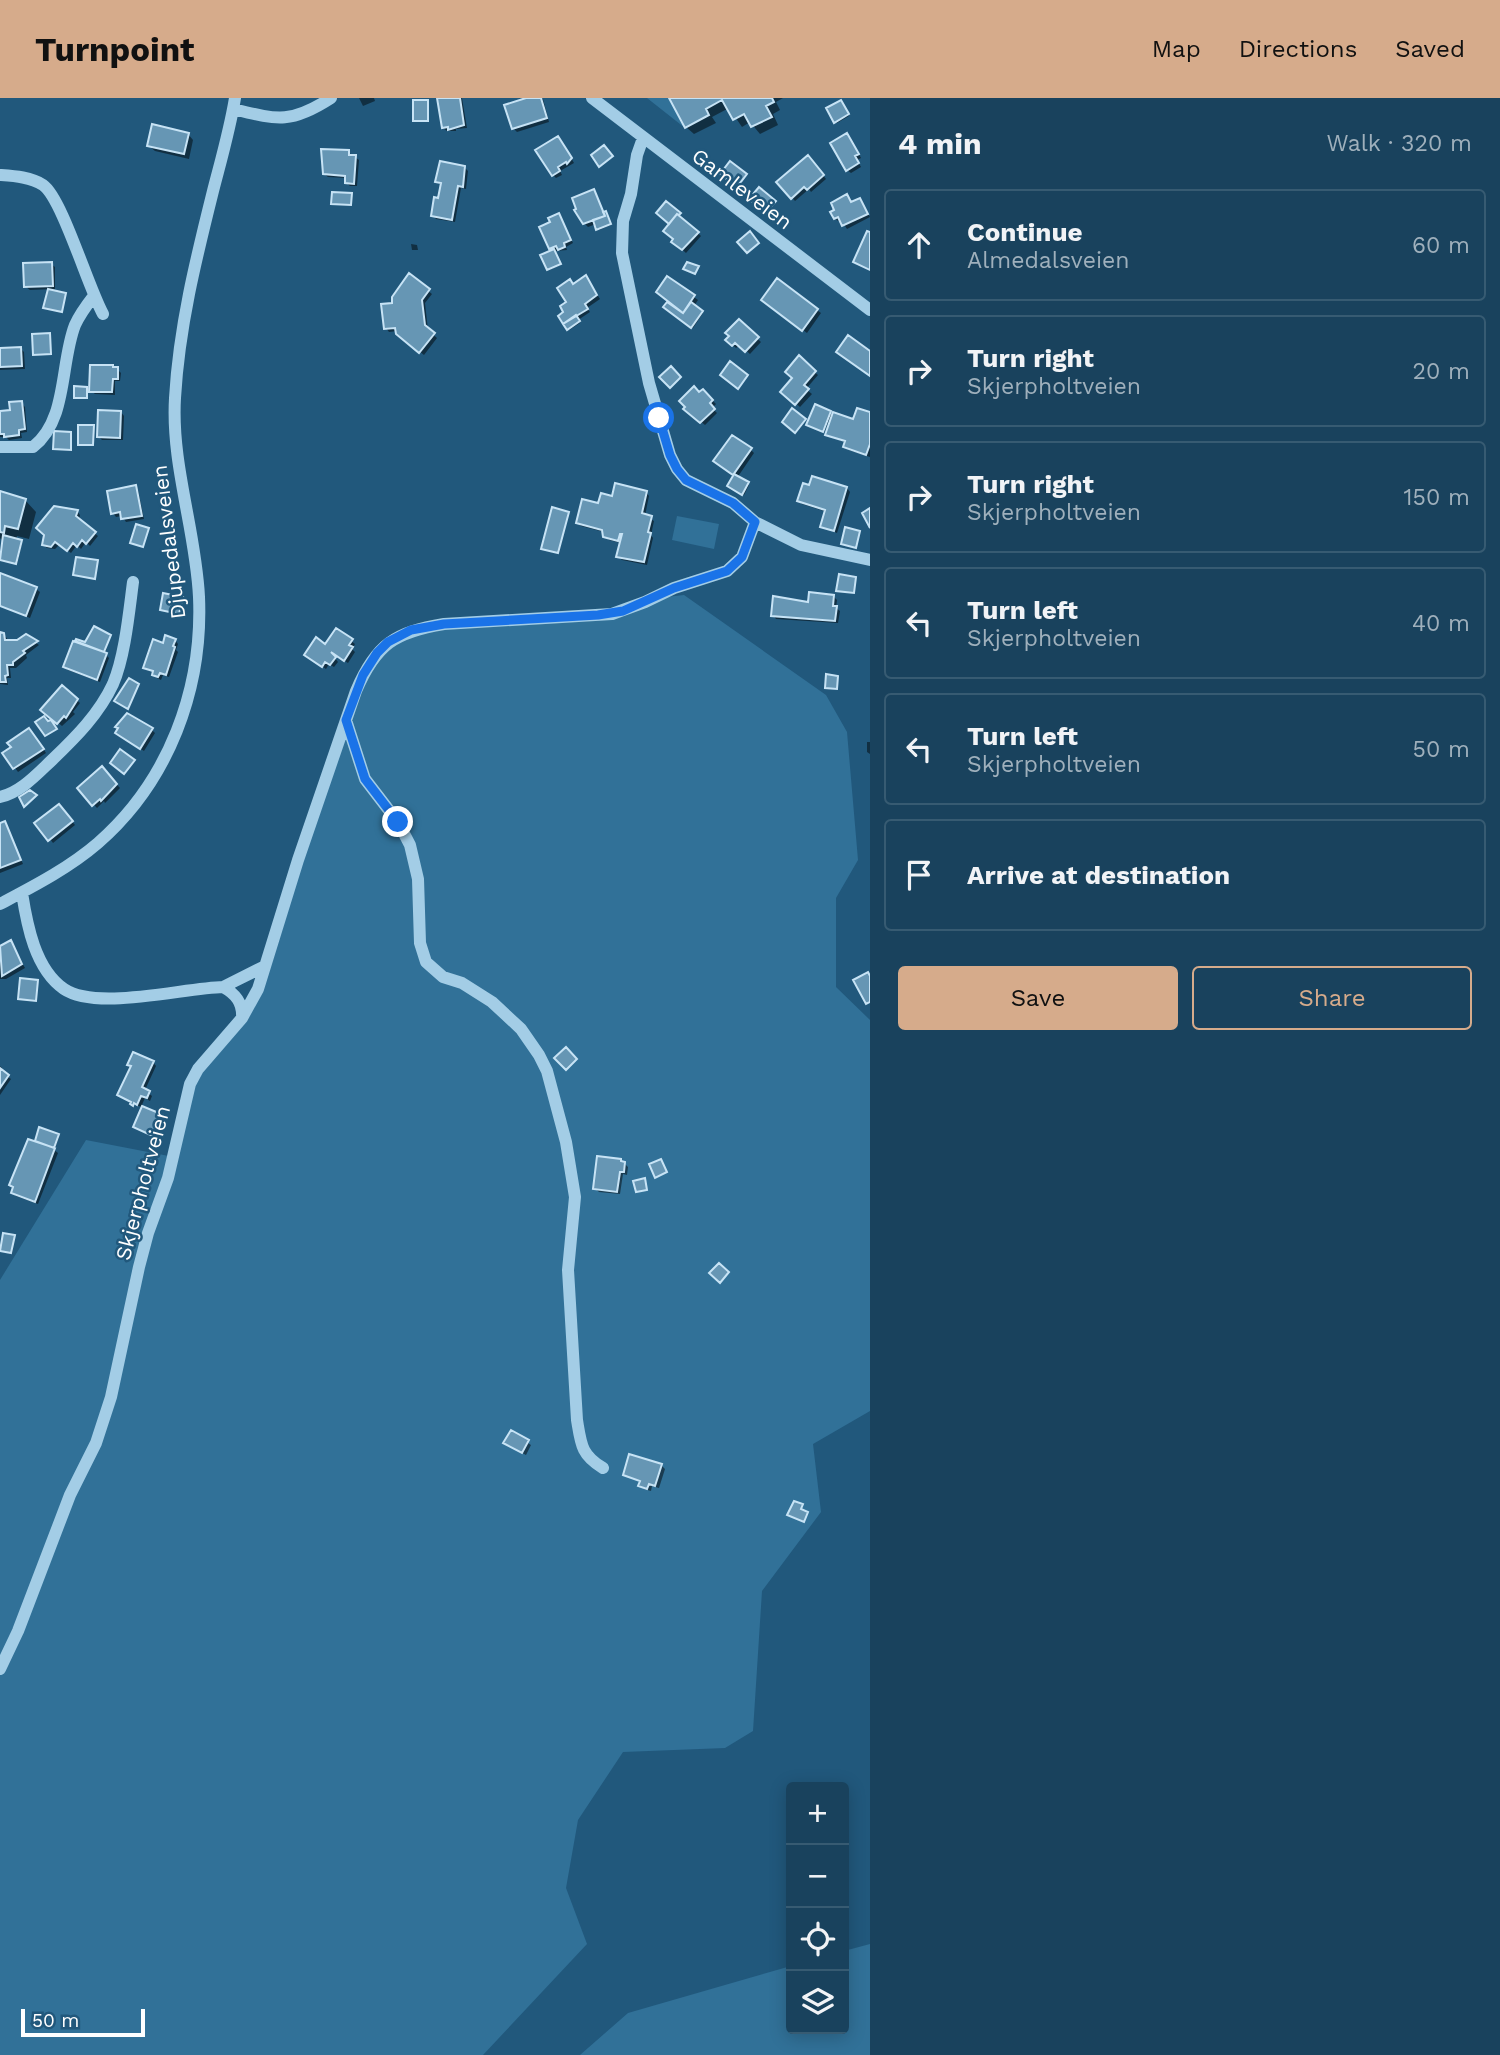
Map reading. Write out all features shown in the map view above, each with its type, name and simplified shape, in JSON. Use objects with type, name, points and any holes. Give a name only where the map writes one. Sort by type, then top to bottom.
[{"type":"street","points":[[234,104],[273,118],[299,117],[331,98]]},
{"type":"street","name":"Gamleveien","points":[[592,98],[870,310]]},
{"type":"street","name":"Djupedalsveien","points":[[0,904],[62,870],[100,842],[135,802],[166,757],[183,715],[194,677],[199,596],[179,464],[175,401],[190,288],[234,104]]},
{"type":"street","points":[[643,138],[623,220],[622,241],[649,383],[670,455],[677,469],[686,480],[733,503],[755,522],[801,545],[870,560]]},
{"type":"street","points":[[0,175],[33,180],[50,191],[93,297],[103,314]]},
{"type":"street","points":[[0,447],[33,447],[48,432],[75,326],[81,312],[93,297]]},
{"type":"street","name":"Skjerpholtveien","points":[[0,1670],[18,1631],[70,1495],[96,1443],[111,1397],[139,1267],[171,1167],[190,1084],[198,1069],[242,1018],[258,989],[298,860],[356,691],[369,664],[388,642],[400,634],[444,624],[598,615],[623,611],[674,588],[727,571],[742,557],[755,522]]},
{"type":"street","points":[[0,797],[14,794],[44,767],[82,729],[102,704],[114,681],[133,582]]},
{"type":"street","points":[[346,720],[365,779],[398,822],[410,845],[418,879],[420,943],[426,962],[443,977],[462,983],[492,1002],[527,1036],[547,1072],[566,1142],[575,1197],[568,1299],[580,1440],[586,1455],[603,1468]]},
{"type":"street","points":[[22,893],[26,920],[37,950],[51,976],[65,990],[85,996],[152,996],[223,987],[265,966]]},
{"type":"street","points":[[223,987],[238,999],[242,1007],[242,1018]]},
{"type":"shaded area","points":[[647,98],[669,98],[685,128]]},
{"type":"shaded area","points":[[677,516],[719,524],[714,549],[672,540]]},
{"type":"shaded area","points":[[684,595],[826,695],[847,732],[858,860],[836,898],[836,987],[870,1020],[870,1411],[813,1444],[821,1512],[762,1591],[753,1731],[725,1748],[623,1752],[578,1820],[566,1888],[587,1944],[483,2055],[0,2055],[0,1280],[86,1140],[174,1157],[186,1094],[230,1033],[265,972],[364,671],[417,627],[590,614],[657,598]]},
{"type":"shaded area","points":[[870,1944],[870,2055],[580,2055],[628,2013],[786,1967],[786,2034],[849,2034],[849,1950]]},
{"type":"building","points":[[437,98],[460,98],[464,125],[448,130],[448,127],[442,128]]},
{"type":"building","points":[[526,98],[541,98],[547,118],[512,129],[504,105]]},
{"type":"building","points":[[669,98],[772,98],[774,102],[766,106],[772,117],[751,127],[744,114],[733,120],[722,100],[706,109],[709,115],[685,128]]},
{"type":"building","points":[[413,100],[428,100],[428,121],[413,121]]},
{"type":"building","points":[[841,100],[849,114],[834,123],[826,108]]},
{"type":"building","points":[[152,124],[189,133],[184,154],[147,146]]},
{"type":"building","points":[[847,133],[859,154],[855,156],[859,163],[846,171],[830,143]]},
{"type":"building","points":[[558,136],[572,158],[567,164],[566,162],[558,167],[560,171],[552,176],[535,150]]},
{"type":"building","points":[[604,145],[613,156],[599,167],[591,155]]},
{"type":"building","points":[[321,149],[349,150],[349,155],[356,155],[354,184],[345,183],[345,176],[323,174]]},
{"type":"building","points":[[808,155],[824,175],[807,190],[804,187],[791,199],[776,182]]},
{"type":"building","points":[[440,161],[465,166],[463,187],[458,186],[452,220],[431,216],[434,197],[438,198],[441,183],[435,182]]},
{"type":"building","points":[[730,161],[747,174],[737,187],[720,174]]},
{"type":"building","points":[[759,187],[776,201],[765,213],[749,199]]},
{"type":"building","points":[[594,189],[605,216],[583,224],[574,210],[576,209],[572,198]]},
{"type":"building","points":[[332,192],[352,193],[351,205],[331,204]]},
{"type":"building","points":[[847,194],[851,202],[860,198],[868,214],[842,226],[838,217],[834,219],[830,212],[834,210],[831,203]]},
{"type":"building","points":[[666,201],[681,213],[669,224],[656,213]]},
{"type":"building","points":[[606,211],[611,224],[596,230],[593,220],[605,216],[603,212]]},
{"type":"building","points":[[559,213],[571,240],[558,250],[556,246],[549,249],[539,227],[550,222],[548,218]]},
{"type":"building","points":[[677,214],[699,232],[682,250],[671,242],[673,239],[663,231]]},
{"type":"building","points":[[750,231],[759,243],[747,253],[737,242]]},
{"type":"building","points":[[867,231],[870,232],[870,270],[853,262]]},
{"type":"building","points":[[554,249],[561,264],[547,270],[540,255]]},
{"type":"building","points":[[52,262],[53,286],[24,287],[23,263]]},
{"type":"building","points":[[687,262],[699,266],[695,274],[683,269]]},
{"type":"building","points":[[409,273],[430,289],[422,300],[425,325],[435,333],[419,353],[396,334],[395,328],[384,329],[381,304],[392,303],[392,297]]},
{"type":"building","points":[[586,275],[597,295],[585,304],[588,309],[563,324],[558,316],[563,312],[560,306],[566,302],[557,288],[570,279],[573,284]]},
{"type":"building","points":[[667,276],[695,295],[683,313],[656,292]]},
{"type":"building","points":[[777,278],[818,309],[802,331],[761,300]]},
{"type":"building","points":[[48,289],[66,293],[62,312],[43,308]]},
{"type":"building","points":[[667,302],[683,313],[691,302],[703,311],[691,328],[663,307]]},
{"type":"building","points":[[576,315],[580,321],[567,330],[563,324]]},
{"type":"building","points":[[739,319],[759,337],[745,352],[735,343],[732,346],[725,340],[729,336],[725,333]]},
{"type":"building","points":[[50,333],[51,354],[33,355],[32,334]]},
{"type":"building","points":[[848,335],[870,351],[870,376],[836,352]]},
{"type":"building","points":[[21,347],[22,366],[0,367],[0,348]]},
{"type":"building","points":[[799,355],[816,371],[804,385],[809,389],[795,405],[780,392],[792,378],[785,372]]},
{"type":"building","points":[[730,361],[748,375],[738,389],[720,375]]},
{"type":"building","points":[[90,365],[118,367],[118,379],[113,379],[112,392],[89,392]]},
{"type":"building","points":[[671,366],[681,377],[670,388],[659,377]]},
{"type":"building","points":[[74,386],[87,387],[87,398],[74,398]]},
{"type":"building","points":[[694,386],[699,392],[703,389],[713,400],[710,403],[715,409],[700,423],[683,409],[685,407],[679,401]]},
{"type":"building","points":[[22,401],[25,429],[19,430],[19,435],[4,437],[4,434],[0,434],[0,411],[10,410],[9,402]]},
{"type":"building","points":[[815,404],[831,411],[823,432],[806,425]]},
{"type":"building","points":[[792,408],[806,419],[795,433],[782,422]]},
{"type":"building","points":[[857,408],[870,412],[870,444],[866,455],[843,447],[845,441],[825,435],[833,412],[853,419]]},
{"type":"building","points":[[98,410],[121,411],[120,438],[97,437]]},
{"type":"building","points":[[78,425],[94,425],[93,445],[78,445]]},
{"type":"building","points":[[54,431],[71,432],[71,450],[53,449]]},
{"type":"building","points":[[732,435],[752,448],[733,475],[713,461]]},
{"type":"building","points":[[734,474],[749,482],[742,495],[727,486]]},
{"type":"building","points":[[812,476],[847,487],[834,531],[820,527],[825,510],[797,501],[803,483],[809,485]]},
{"type":"building","points":[[615,483],[647,491],[642,513],[652,516],[644,562],[616,557],[622,534],[618,541],[603,537],[602,530],[576,523],[582,499],[598,503],[601,493],[612,496]]},
{"type":"building","points":[[136,485],[142,516],[121,519],[120,512],[111,514],[107,491]]},
{"type":"building","points":[[0,491],[26,499],[18,529],[5,526],[4,533],[0,532]]},
{"type":"building","points":[[54,506],[78,510],[76,516],[96,532],[86,544],[82,540],[77,547],[73,543],[67,551],[55,542],[51,547],[42,545],[44,535],[36,528]]},
{"type":"building","points":[[552,507],[569,512],[558,553],[541,549]]},
{"type":"building","points":[[870,508],[870,528],[862,513]]},
{"type":"building","points":[[136,524],[149,528],[143,547],[130,543]]},
{"type":"building","points":[[845,527],[860,531],[856,548],[841,544]]},
{"type":"building","points":[[3,535],[22,540],[16,564],[0,560]]},
{"type":"building","points":[[76,557],[98,560],[95,579],[73,575]]},
{"type":"building","points":[[0,573],[37,587],[26,616],[0,606]]},
{"type":"building","points":[[839,574],[856,577],[854,593],[836,591]]},
{"type":"building","points":[[809,592],[834,595],[833,606],[837,606],[835,621],[771,616],[773,596],[808,602]]},
{"type":"building","points":[[163,593],[183,597],[179,614],[160,610]]},
{"type":"building","points":[[94,626],[111,635],[104,652],[75,641],[85,642]]},
{"type":"building","points":[[336,628],[353,639],[349,645],[353,647],[344,661],[331,652],[336,657],[330,665],[325,662],[322,667],[304,655],[316,637],[325,644]]},
{"type":"building","points":[[0,632],[4,633],[5,640],[17,640],[26,634],[38,641],[23,651],[25,653],[13,662],[13,665],[7,665],[6,682],[0,682]]},
{"type":"building","points":[[165,635],[176,639],[173,646],[175,647],[166,675],[160,673],[158,677],[152,675],[153,671],[143,668],[153,639],[163,643]]},
{"type":"building","points":[[73,641],[107,653],[97,680],[63,667]]},
{"type":"building","points":[[826,674],[838,676],[837,689],[825,688]]},
{"type":"building","points":[[129,678],[139,684],[128,709],[114,701]]},
{"type":"building","points":[[62,685],[78,699],[66,718],[64,716],[57,724],[40,710]]},
{"type":"building","points":[[127,713],[153,728],[140,749],[115,733],[118,728],[115,727]]},
{"type":"building","points":[[44,716],[48,721],[51,720],[57,729],[45,736],[35,722]]},
{"type":"building","points":[[29,728],[44,749],[13,769],[2,753],[11,747],[7,743]]},
{"type":"building","points":[[120,749],[135,760],[124,774],[110,763]]},
{"type":"building","points":[[102,766],[117,784],[101,801],[100,799],[92,806],[77,788]]},
{"type":"building","points":[[30,790],[37,795],[24,807],[19,797]]},
{"type":"building","points":[[59,804],[73,821],[48,841],[34,823]]},
{"type":"building","points":[[5,821],[21,860],[0,868],[0,823]]},
{"type":"building","points":[[11,940],[22,964],[2,976],[0,946]]},
{"type":"building","points":[[868,972],[870,1002],[866,1004],[853,980]]},
{"type":"building","points":[[20,978],[38,980],[36,1001],[18,999]]},
{"type":"building","points":[[566,1047],[577,1059],[566,1070],[554,1058]]},
{"type":"building","points":[[133,1052],[154,1061],[142,1087],[150,1091],[147,1098],[141,1096],[137,1105],[134,1103],[133,1106],[131,1102],[117,1095],[131,1066],[127,1065]]},
{"type":"building","points":[[0,1068],[9,1075],[0,1088]]},
{"type":"building","points":[[142,1106],[166,1116],[157,1138],[133,1127]]},
{"type":"building","points":[[39,1127],[59,1134],[54,1148],[35,1141]]},
{"type":"building","points":[[28,1139],[55,1148],[35,1202],[11,1193],[13,1187],[9,1185]]},
{"type":"building","points":[[597,1156],[625,1162],[624,1172],[620,1172],[617,1192],[593,1189]]},
{"type":"building","points":[[661,1159],[667,1172],[655,1178],[649,1164]]},
{"type":"building","points":[[645,1178],[647,1190],[636,1192],[633,1181]]},
{"type":"building","points":[[3,1233],[15,1235],[11,1253],[0,1251]]},
{"type":"building","points":[[719,1263],[729,1272],[720,1283],[709,1273]]},
{"type":"building","points":[[511,1430],[529,1440],[522,1453],[503,1443]]},
{"type":"building","points":[[629,1454],[662,1464],[655,1486],[649,1484],[647,1489],[638,1486],[640,1481],[623,1475]]},
{"type":"building","points":[[794,1501],[803,1504],[801,1509],[808,1512],[804,1522],[787,1515]]},
{"type":"route","points":[[398,822],[365,779],[346,720],[363,675],[377,653],[388,642],[411,630],[444,624],[612,614],[645,603],[674,588],[718,575],[737,564],[742,557],[755,522],[733,503],[686,480],[670,455],[659,418]]}]
